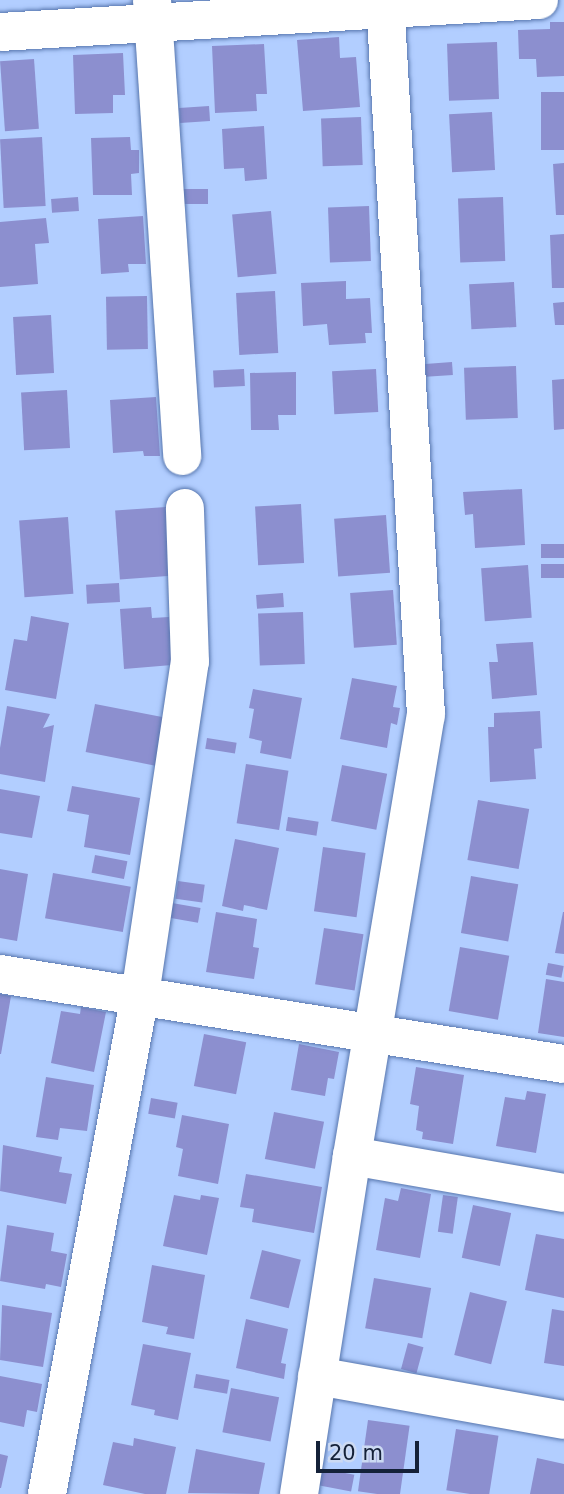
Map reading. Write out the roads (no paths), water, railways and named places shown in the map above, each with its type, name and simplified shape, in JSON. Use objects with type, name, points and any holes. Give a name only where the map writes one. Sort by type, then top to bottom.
[{"type":"street","points":[[0,32],[153,11],[539,0]]},
{"type":"street","points":[[299,1494],[372,1033],[426,715],[385,5]]},
{"type":"street","points":[[153,11],[182,456]]},
{"type":"street","points":[[47,1494],[139,995],[190,662],[185,508]]},
{"type":"street","points":[[0,974],[564,1064]]},
{"type":"street","points":[[352,1156],[564,1193]]},
{"type":"street","points":[[317,1377],[564,1420]]}]
